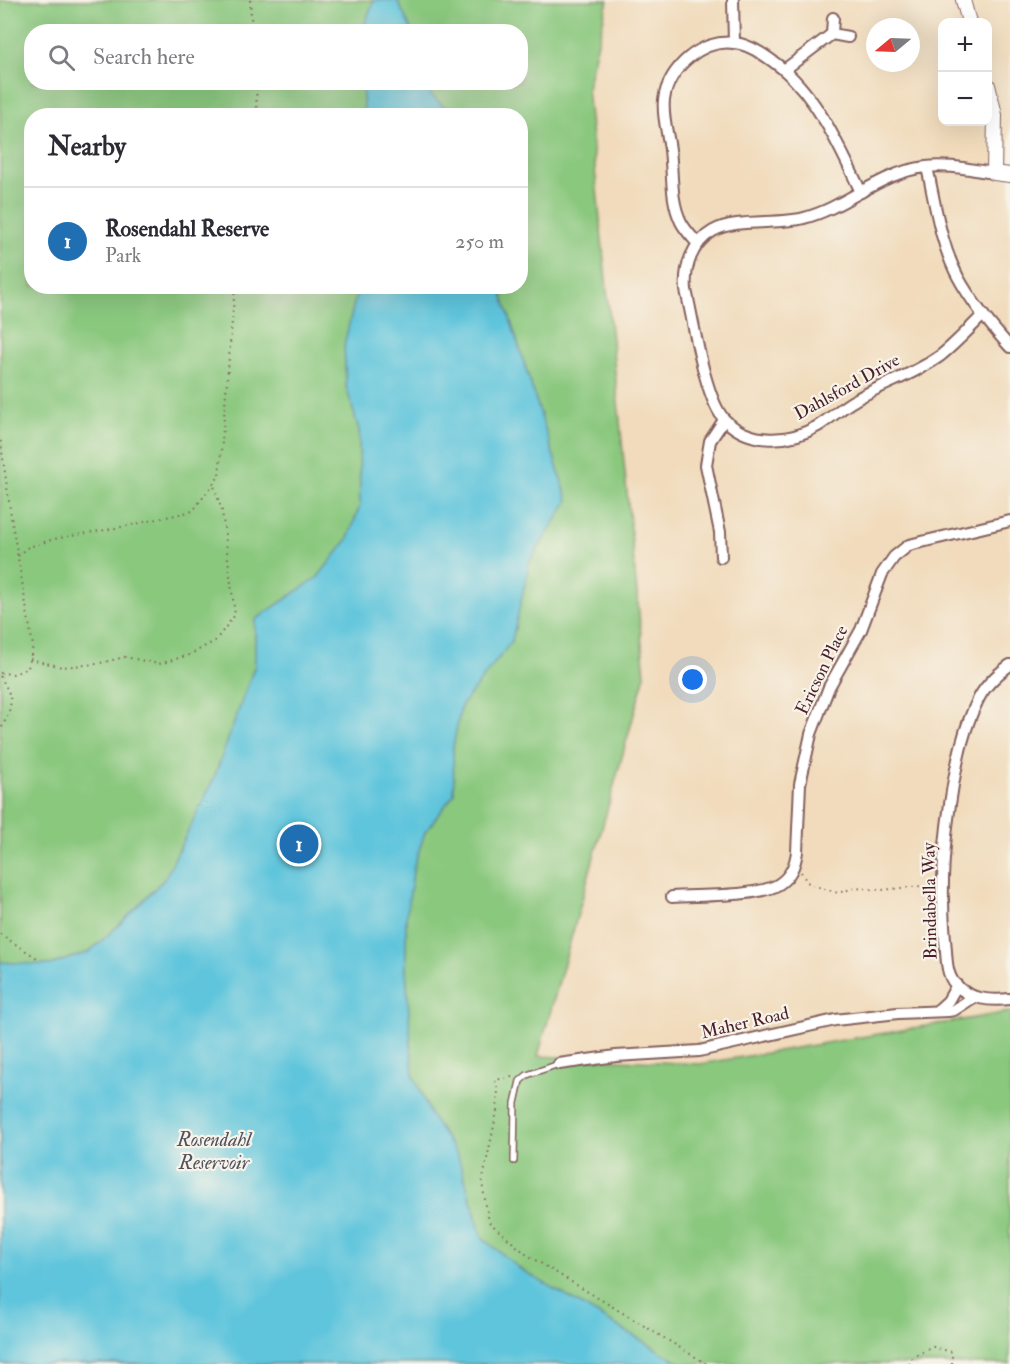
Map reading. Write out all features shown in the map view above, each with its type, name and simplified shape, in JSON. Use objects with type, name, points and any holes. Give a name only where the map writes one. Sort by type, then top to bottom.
[{"type":"street","points":[[733,0],[734,43]]},
{"type":"street","points":[[963,0],[968,18]]},
{"type":"street","points":[[832,34],[833,18]]},
{"type":"street","points":[[784,70],[832,34],[848,37]]},
{"type":"street","points":[[698,244],[682,223],[676,210],[663,111],[670,79],[676,70],[692,54],[713,45],[734,43],[763,54],[784,70],[824,120],[861,192]]},
{"type":"street","points":[[992,104],[995,115],[994,173]]},
{"type":"street","points":[[927,166],[942,234],[957,276],[983,315],[1010,347]]},
{"type":"street","points":[[721,557],[720,532],[706,465],[710,441],[724,420],[710,393],[686,290],[687,269],[698,244],[722,226],[803,218],[832,207],[894,175],[927,166],[1010,175]]},
{"type":"street","name":"Dahlsford Drive","points":[[724,420],[758,438],[780,439],[804,432],[817,426],[853,401],[921,368],[939,356],[983,315]]},
{"type":"street","name":"Ericson Place","points":[[793,867],[797,852],[800,784],[811,734],[829,687],[861,630],[882,574],[894,557],[909,545],[1010,521]]},
{"type":"street","name":"Brindabella Way","points":[[957,985],[950,977],[948,967],[942,889],[945,834],[957,759],[977,701],[994,677],[1010,665]]},
{"type":"street","points":[[672,897],[763,891],[779,885],[787,878],[793,867]]},
{"type":"street","points":[[937,1011],[948,1001],[957,985],[974,997],[991,1000],[1010,999]]},
{"type":"street","name":"Maher Road","points":[[560,1064],[616,1056],[699,1051],[835,1020],[954,1010],[974,997]]},
{"type":"lane","points":[[514,1161],[517,1088],[523,1077],[560,1064]]},
{"type":"path","points":[[250,0],[252,24]]},
{"type":"path","points":[[256,90],[256,108]]},
{"type":"path","points":[[18,556],[26,548],[54,539],[194,511],[219,476],[234,294]]},
{"type":"path","points":[[0,437],[33,646],[28,668],[14,674],[0,675],[11,695],[9,712],[0,731]]},
{"type":"path","points":[[30,659],[62,667],[96,664],[125,657],[159,664],[189,655],[215,641],[235,615],[222,511],[213,483]]},
{"type":"path","points":[[793,867],[802,873],[807,882],[833,892],[854,888],[882,890],[921,886],[942,889]]},
{"type":"path","points":[[0,934],[37,958]]},
{"type":"path","points":[[523,1077],[495,1080],[498,1089],[497,1111],[482,1183],[489,1222],[527,1255],[707,1364]]},
{"type":"path","points":[[909,1364],[913,1357],[933,1347],[952,1352],[952,1364]]},
{"type":"green space","points":[[0,0],[608,0],[587,88],[645,675],[538,1056],[700,1064],[1010,1012],[1010,1364],[0,1364]]},
{"type":"water","points":[[374,0],[397,0],[409,24],[365,24]]},
{"type":"water","points":[[362,90],[430,90],[431,95],[445,108],[364,108]]},
{"type":"water","name":"Rosendahl Reservoir","points":[[356,294],[502,294],[568,501],[530,561],[512,641],[461,706],[453,747],[454,794],[425,832],[414,866],[406,919],[406,969],[413,1074],[431,1116],[458,1156],[482,1237],[520,1269],[682,1364],[0,1364],[0,962],[50,965],[89,952],[165,878],[214,778],[255,665],[255,620],[318,577],[348,539],[360,505],[359,430],[346,386],[344,345]]},
{"type":"place","name":"Rosendahl Reserve","points":[[299,844]]}]
